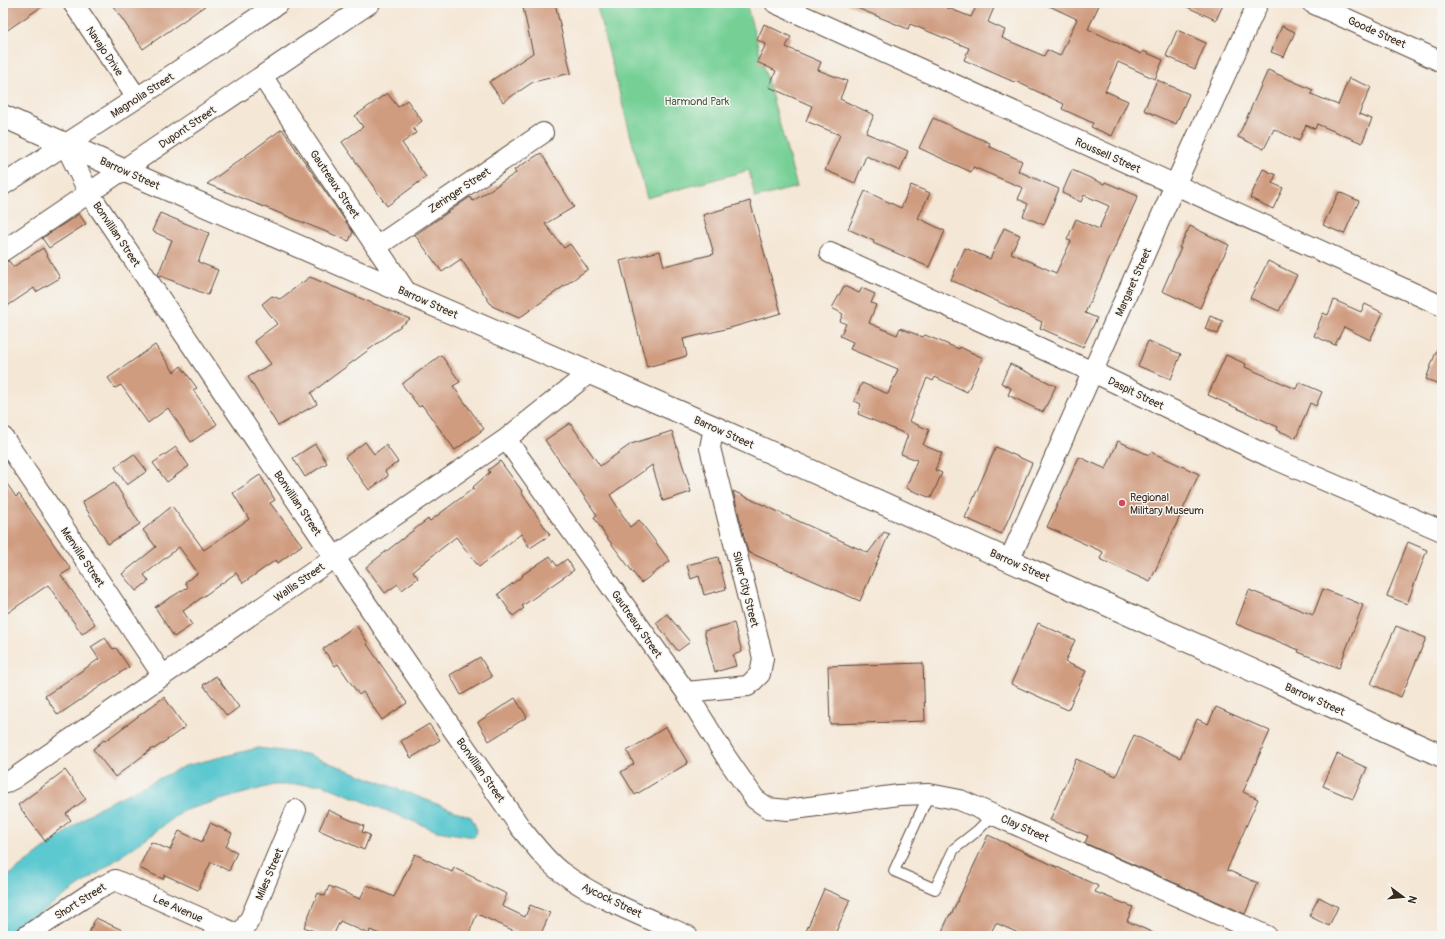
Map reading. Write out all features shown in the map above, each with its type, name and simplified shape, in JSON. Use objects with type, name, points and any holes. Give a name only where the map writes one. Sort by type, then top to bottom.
[{"type":"main road","name":"Barrow Street","points":[[3,116],[714,427],[1442,756]]},
{"type":"street","name":"Navajo Drive","points":[[73,3],[137,98]]},
{"type":"street","name":"Magnolia Street","points":[[3,184],[137,98],[279,3]]},
{"type":"street","name":"Dupont Street","points":[[3,251],[370,3]]},
{"type":"street","name":"Roussell Street","points":[[775,3],[1442,306]]},
{"type":"street","name":"Margaret Street","points":[[1009,561],[1094,372],[1175,185],[1258,3]]},
{"type":"street","name":"Goode Street","points":[[1312,3],[1442,62]]},
{"type":"street","name":"Gautreaux Street","points":[[262,76],[407,293]]},
{"type":"street","name":"Zeringer Street","points":[[376,247],[543,133]]},
{"type":"street","name":"Bonvillian Street","points":[[65,144],[90,193],[335,558],[520,827],[542,855]]},
{"type":"street","name":"Daspit Street","points":[[830,253],[1094,372],[1270,457],[1442,531]]},
{"type":"street","name":"Wallis Street","points":[[3,784],[13,779],[506,439],[589,373]]},
{"type":"street","name":"Silver City Street","points":[[686,692],[748,686],[760,674],[763,658],[710,448],[714,427]]},
{"type":"street","name":"Menville Street","points":[[3,437],[163,676]]},
{"type":"street","name":"Gautreaux Street","points":[[506,439],[686,692],[726,757],[748,789],[755,798],[768,808]]},
{"type":"street","name":"Clay Street","points":[[768,808],[787,810],[899,795],[929,794],[960,800],[1267,936]]},
{"type":"street","name":"Miles Street","points":[[240,936],[251,917],[296,810]]},
{"type":"street","name":"Aycock Street","points":[[542,855],[561,872],[581,886],[610,901],[688,936]]},
{"type":"street","name":"Lee Avenue","points":[[115,880],[240,936]]},
{"type":"street","name":"Short Street","points":[[26,936],[97,889],[115,880]]},
{"type":"lane","points":[[929,794],[894,871],[935,889],[954,849],[960,842],[977,831],[994,814]]},
{"type":"green space","name":"Harmond Park","points":[[596,3],[746,3],[797,187],[755,198],[749,170],[647,198]]},
{"type":"water","points":[[258,748],[306,754],[471,817],[477,830],[474,837],[437,831],[321,784],[273,785],[185,810],[102,870],[6,936],[3,936],[3,880],[98,808],[185,766]]},
{"type":"building","points":[[3,3],[47,3],[3,33]]},
{"type":"building","points":[[111,3],[209,3],[143,49]]},
{"type":"building","points":[[522,3],[555,3],[571,73],[533,82],[503,102],[489,82],[533,53]]},
{"type":"building","points":[[845,3],[935,3],[971,17],[978,3],[996,3],[988,22],[1005,30],[1002,38],[1044,56],[1047,50],[1060,56],[1077,19],[1043,3],[1100,3],[1088,29],[1141,54],[1143,51],[1163,60],[1155,79],[1118,62],[1105,91],[1128,101],[1112,136],[1091,127],[1093,123],[1062,109],[1064,104],[1015,81],[1014,82],[964,60],[969,48],[910,24],[908,29]]},
{"type":"building","points":[[1178,3],[1224,3],[1216,20]]},
{"type":"building","points":[[764,24],[791,37],[786,47],[821,62],[818,70],[847,81],[840,99],[874,115],[866,133],[908,151],[900,171],[866,156],[855,183],[825,170],[840,135],[806,121],[812,106],[769,87],[776,71],[757,62],[766,44],[757,40]]},
{"type":"building","points":[[1282,26],[1295,32],[1284,57],[1271,52]]},
{"type":"building","points":[[1177,30],[1206,43],[1195,69],[1166,56]]},
{"type":"building","points":[[1268,70],[1313,90],[1311,94],[1338,105],[1349,78],[1371,87],[1359,114],[1372,119],[1362,143],[1317,124],[1315,129],[1306,125],[1299,141],[1274,129],[1264,149],[1238,137]]},
{"type":"building","points":[[1157,80],[1189,94],[1176,124],[1144,110]]},
{"type":"building","points":[[387,93],[398,107],[407,100],[422,121],[413,128],[416,133],[402,143],[426,177],[387,206],[342,142],[363,127],[355,116]]},
{"type":"building","points":[[933,118],[990,143],[988,146],[1022,161],[1018,171],[1059,189],[1044,225],[1023,216],[1028,204],[1018,199],[1023,188],[973,167],[971,172],[919,148]]},
{"type":"building","points":[[282,129],[353,232],[349,241],[207,184]]},
{"type":"building","points":[[541,153],[574,207],[545,224],[564,248],[570,244],[588,269],[519,318],[492,306],[461,259],[442,272],[415,235],[470,197],[473,201],[516,173],[514,170]]},
{"type":"building","points":[[1263,169],[1276,175],[1272,183],[1283,188],[1273,209],[1250,198]]},
{"type":"building","points":[[1072,170],[1104,184],[1105,182],[1138,196],[1085,313],[1097,318],[1083,347],[1040,328],[1042,322],[951,280],[965,248],[990,259],[1004,228],[1020,235],[1011,253],[1056,273],[1071,241],[1067,240],[1076,219],[1099,229],[1109,206],[1084,195],[1081,202],[1062,193]]},
{"type":"building","points":[[911,185],[930,193],[918,218],[945,231],[929,267],[873,243],[874,241],[848,229],[865,191],[901,208]]},
{"type":"building","points":[[1339,192],[1359,201],[1344,234],[1323,225]]},
{"type":"building","points":[[750,201],[781,313],[730,328],[683,339],[687,356],[647,367],[620,261],[660,251],[664,266],[714,254],[703,215]]},
{"type":"building","points":[[160,213],[209,233],[198,262],[218,270],[208,295],[158,275],[172,240],[152,231]]},
{"type":"building","points":[[79,214],[86,224],[49,248],[42,238]]},
{"type":"building","points":[[1190,226],[1229,245],[1200,308],[1162,291],[1181,248],[1179,248]]},
{"type":"building","points":[[43,248],[60,278],[36,292],[34,288],[3,309],[3,262],[9,261],[13,267]]},
{"type":"building","points":[[1268,261],[1297,275],[1279,311],[1250,298]]},
{"type":"building","points":[[310,277],[410,319],[311,393],[317,404],[278,426],[248,377],[271,364],[254,341],[277,324],[262,304],[272,296],[280,299]]},
{"type":"building","points":[[844,286],[859,293],[862,288],[875,294],[871,303],[876,305],[869,323],[897,335],[900,328],[923,337],[925,335],[959,349],[960,347],[983,358],[967,392],[935,377],[933,381],[927,378],[909,421],[929,430],[923,445],[942,453],[935,470],[942,473],[931,498],[906,488],[917,460],[901,454],[908,435],[858,414],[861,404],[854,401],[862,383],[888,394],[898,369],[850,349],[853,342],[840,336],[846,324],[840,321],[843,314],[832,308]]},
{"type":"building","points":[[1334,300],[1361,312],[1365,304],[1383,313],[1370,340],[1344,327],[1335,345],[1314,336],[1323,313],[1328,315]]},
{"type":"building","points":[[1210,316],[1223,321],[1218,334],[1205,329]]},
{"type":"building","points":[[1148,341],[1181,354],[1171,379],[1138,366]]},
{"type":"building","points":[[1440,341],[1442,341],[1442,385],[1426,379]]},
{"type":"building","points":[[155,345],[174,372],[181,366],[197,388],[193,390],[217,424],[191,442],[168,408],[148,423],[121,385],[115,388],[108,378]]},
{"type":"building","points":[[441,355],[460,382],[453,386],[484,429],[455,450],[422,405],[419,407],[402,384]]},
{"type":"building","points":[[1226,355],[1246,364],[1245,367],[1296,389],[1299,382],[1322,392],[1316,406],[1310,403],[1296,438],[1277,430],[1278,427],[1208,395]]},
{"type":"building","points":[[1010,364],[1056,386],[1043,412],[1008,395],[1011,388],[1001,383]]},
{"type":"building","points":[[570,423],[600,466],[631,444],[672,431],[691,492],[663,501],[652,465],[610,495],[630,527],[639,520],[670,561],[641,583],[605,535],[594,517],[597,515],[545,440]]},
{"type":"building","name":"Regional Military Museum","points":[[1118,441],[1149,455],[1151,452],[1199,474],[1150,582],[1100,559],[1103,552],[1047,527],[1079,457],[1106,469]]},
{"type":"building","points":[[365,442],[374,454],[386,445],[398,462],[385,471],[388,476],[369,490],[345,457]]},
{"type":"building","points":[[315,444],[327,463],[305,477],[293,458]]},
{"type":"building","points":[[176,447],[189,466],[167,482],[153,463]]},
{"type":"building","points":[[996,447],[1032,463],[1002,534],[965,518]]},
{"type":"building","points":[[134,454],[147,471],[127,485],[115,467]]},
{"type":"building","points":[[500,461],[522,491],[521,492],[550,535],[530,548],[521,534],[479,567],[456,537],[413,571],[418,578],[402,590],[398,584],[385,593],[366,567],[428,519],[430,521],[474,488],[473,487],[490,472],[488,470]]},
{"type":"building","points":[[260,475],[275,500],[270,503],[302,545],[278,563],[276,560],[243,583],[236,573],[183,611],[192,625],[174,637],[155,607],[188,587],[185,582],[198,573],[179,547],[144,575],[149,581],[136,591],[122,574],[156,547],[143,530],[172,506],[204,550],[249,519],[233,493]]},
{"type":"building","points":[[3,478],[16,497],[19,494],[71,569],[61,575],[95,624],[82,634],[48,585],[3,616]]},
{"type":"building","points":[[114,482],[140,524],[108,544],[82,502]]},
{"type":"building","points":[[733,491],[868,553],[884,532],[889,534],[860,601],[748,552]]},
{"type":"building","points":[[1408,542],[1427,550],[1407,604],[1387,596]]},
{"type":"building","points":[[550,556],[557,566],[567,559],[574,570],[522,606],[524,608],[513,616],[498,594]]},
{"type":"building","points":[[718,557],[726,589],[704,595],[699,576],[691,579],[687,565]]},
{"type":"building","points":[[1323,589],[1363,605],[1339,668],[1298,652],[1299,650],[1236,624],[1249,590],[1313,615]]},
{"type":"building","points":[[667,614],[690,642],[678,651],[656,623]]},
{"type":"building","points":[[734,623],[742,652],[733,655],[736,666],[715,672],[704,631]]},
{"type":"building","points":[[1038,623],[1075,640],[1065,662],[1086,671],[1068,710],[1011,684]]},
{"type":"building","points":[[356,625],[407,703],[382,720],[363,692],[359,695],[338,664],[335,666],[323,649]]},
{"type":"building","points":[[1396,626],[1426,638],[1401,697],[1371,684]]},
{"type":"building","points":[[105,638],[113,649],[116,648],[129,667],[58,715],[45,696],[99,659],[91,647]]},
{"type":"building","points":[[480,657],[492,677],[461,695],[450,675]]},
{"type":"building","points":[[923,663],[925,721],[830,724],[828,666]]},
{"type":"building","points":[[216,676],[239,707],[227,716],[203,685]]},
{"type":"building","points":[[164,697],[185,727],[154,749],[153,748],[115,777],[93,749]]},
{"type":"building","points":[[515,698],[527,717],[489,741],[478,722]]},
{"type":"building","points":[[1216,707],[1270,731],[1243,792],[1258,799],[1227,870],[1258,883],[1245,914],[1085,843],[1088,836],[1050,820],[1076,759],[1116,776],[1134,735],[1180,758],[1197,719],[1208,724]]},
{"type":"building","points":[[429,724],[440,740],[411,758],[401,741]]},
{"type":"building","points":[[666,727],[688,763],[635,795],[621,772],[634,764],[627,751]]},
{"type":"building","points":[[1337,754],[1367,768],[1353,799],[1323,786]]},
{"type":"building","points":[[65,770],[86,799],[66,814],[71,820],[45,841],[18,805]]},
{"type":"building","points":[[328,810],[364,826],[362,832],[370,835],[364,850],[319,830]]},
{"type":"building","points":[[210,823],[232,833],[226,847],[237,852],[229,871],[211,862],[198,890],[165,875],[163,879],[139,868],[151,842],[170,850],[179,831],[202,842]]},
{"type":"building","points":[[988,835],[1098,886],[1095,892],[1133,907],[1127,921],[1160,936],[1025,936],[996,923],[989,936],[940,936]]},
{"type":"building","points":[[415,854],[452,872],[454,868],[507,894],[502,906],[525,917],[530,905],[550,913],[540,936],[517,936],[519,933],[477,914],[468,936],[384,936],[370,930],[369,934],[340,921],[333,936],[326,936],[304,927],[318,893],[325,896],[329,886],[360,899],[367,885],[394,897]]},
{"type":"building","points":[[824,889],[850,900],[834,936],[804,936]]},
{"type":"building","points":[[1319,897],[1338,907],[1329,926],[1309,916]]},
{"type":"building","points":[[96,918],[135,936],[87,936]]},
{"type":"place","name":"Regional Military Museum","points":[[1122,503]]}]
